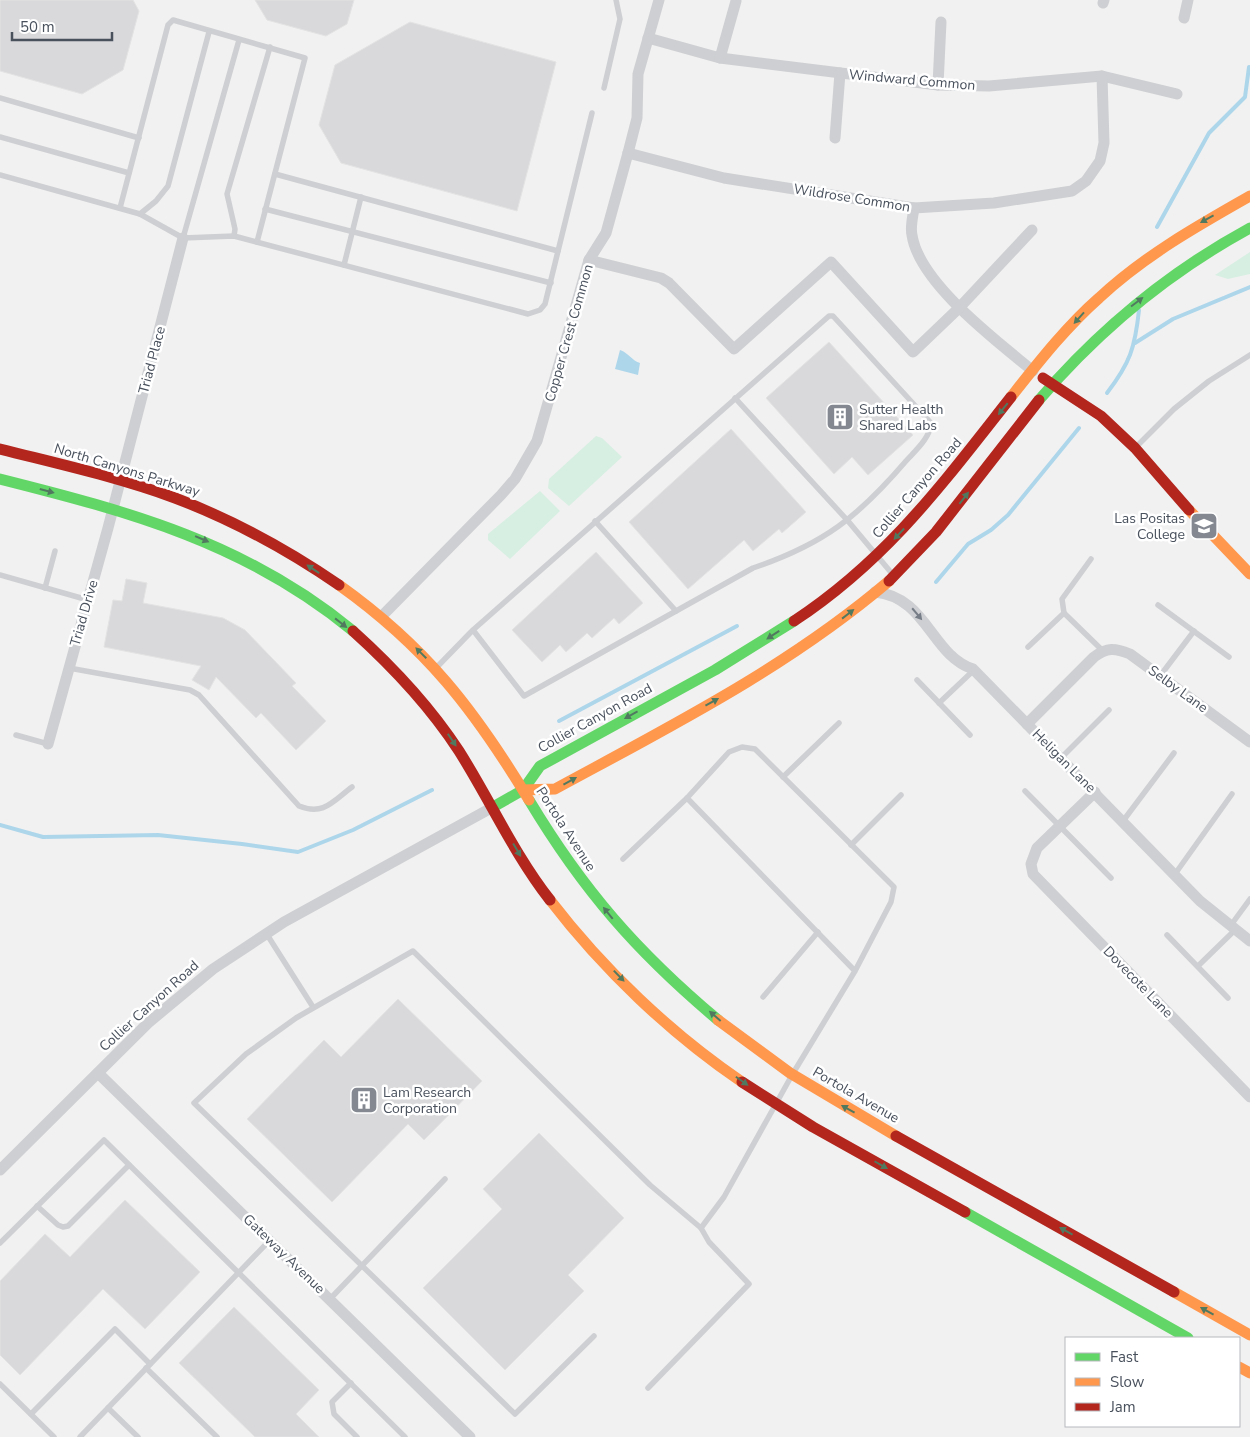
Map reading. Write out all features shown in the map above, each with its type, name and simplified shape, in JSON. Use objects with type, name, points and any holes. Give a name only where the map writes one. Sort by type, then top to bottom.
[{"type":"main road","name":"Collier Canyon Road","points":[[493,808],[524,790],[540,766],[762,642],[817,605],[877,556],[915,517],[1033,371],[1082,314],[1126,275],[1201,222],[1250,196]]},
{"type":"main road","name":"Collier Canyon Road","points":[[524,790],[555,789],[746,683],[805,646],[875,592],[894,576],[955,510],[1052,384],[1133,304],[1221,243],[1250,228]]},
{"type":"main road","points":[[1033,371],[1101,416],[1135,448],[1250,574]]},
{"type":"main road","name":"North Canyons Parkway","points":[[0,449],[120,482],[198,508],[245,529],[295,557],[381,617],[436,668],[474,715],[524,790]]},
{"type":"main road","points":[[0,479],[159,522],[233,553],[286,584],[361,639],[388,663],[431,710],[477,778],[532,874],[554,905],[584,941],[641,999],[707,1056],[776,1104],[1186,1337]]},
{"type":"main road","name":"Portola Avenue","points":[[524,790],[583,882],[640,950],[730,1029],[792,1075],[1250,1335]]},
{"type":"street","name":"Copper Crest Common","points":[[381,617],[501,495],[527,461],[544,419],[589,260],[606,234],[638,111],[638,74],[658,0]]},
{"type":"street","points":[[1184,18],[1188,0]]},
{"type":"street","points":[[720,58],[736,1]]},
{"type":"street","points":[[938,85],[941,22]]},
{"type":"street","name":"Windward Common","points":[[648,38],[720,58],[938,85],[989,86],[1102,76],[1177,94]]},
{"type":"street","points":[[834,138],[840,74]]},
{"type":"street","name":"Wildrose Common","points":[[628,153],[724,178],[914,208],[994,203],[1072,191],[1086,181],[1100,161],[1104,143],[1102,76]]},
{"type":"street","points":[[914,208],[912,235],[922,262],[960,308],[1033,371]]},
{"type":"street","points":[[589,260],[661,278],[669,283],[734,349],[831,262],[913,352],[960,308],[1032,230]]},
{"type":"street","name":"Triad Place","points":[[120,482],[183,238]]},
{"type":"street","name":"Triad Drive","points":[[48,744],[120,482]]},
{"type":"street","name":"Heligan Lane","points":[[875,592],[888,593],[901,599],[911,607],[956,661],[973,670],[1062,758],[1200,901],[1250,941]]},
{"type":"street","name":"Selby Lane","points":[[1102,650],[1117,649],[1130,654],[1250,742]]},
{"type":"street","points":[[1027,724],[1102,650]]},
{"type":"street","points":[[1060,826],[1095,792]]},
{"type":"street","name":"Collier Canyon Road","points":[[0,1170],[180,994],[265,933],[493,808]]},
{"type":"street","name":"Dovecote Lane","points":[[1060,826],[1037,848],[1031,864],[1033,874],[1250,1096]]},
{"type":"street","name":"Gateway Avenue","points":[[98,1073],[470,1437]]},
{"type":"lane","points":[[604,88],[620,19],[616,0]]},
{"type":"lane","points":[[120,208],[168,25],[173,20],[209,32],[305,58],[256,242]]},
{"type":"lane","points":[[140,214],[156,201],[168,186],[209,32]]},
{"type":"lane","points":[[183,238],[239,40]]},
{"type":"lane","points":[[234,236],[235,229],[227,194],[270,47]]},
{"type":"lane","points":[[0,98],[139,138]]},
{"type":"lane","points":[[0,175],[140,214],[183,238],[234,236],[528,314],[540,310],[545,304],[592,113]]},
{"type":"lane","points":[[0,137],[129,173]]},
{"type":"lane","points":[[275,174],[558,251]]},
{"type":"lane","points":[[344,265],[361,197]]},
{"type":"lane","points":[[265,209],[551,283]]},
{"type":"lane","points":[[436,668],[473,630],[829,316],[833,316],[931,423],[926,438],[885,486],[848,521],[819,540],[753,568],[524,696],[473,630]]},
{"type":"lane","points":[[1135,448],[1174,409],[1209,381],[1250,355]]},
{"type":"lane","points":[[735,398],[848,521],[894,576]]},
{"type":"lane","points":[[595,521],[676,611]]},
{"type":"lane","points":[[45,588],[55,552]]},
{"type":"lane","points":[[1090,559],[1062,599],[1064,613],[1102,650]]},
{"type":"lane","points":[[0,575],[88,600]]},
{"type":"lane","points":[[1158,605],[1229,657]]},
{"type":"lane","points":[[1028,647],[1064,613]]},
{"type":"lane","points":[[1160,676],[1194,631]]},
{"type":"lane","points":[[69,668],[190,690],[199,695],[299,806],[320,810],[352,787]]},
{"type":"lane","points":[[939,703],[973,670]]},
{"type":"lane","points":[[917,680],[970,735]]},
{"type":"lane","points":[[1062,758],[1110,710]]},
{"type":"lane","points":[[783,777],[839,723]]},
{"type":"lane","points":[[16,735],[48,744]]},
{"type":"lane","points":[[623,859],[687,798],[729,752],[742,746],[755,749],[894,887],[891,902],[855,971],[792,1075],[724,1197],[701,1228]]},
{"type":"lane","points":[[1123,821],[1174,753]]},
{"type":"lane","points":[[1025,791],[1111,878]]},
{"type":"lane","points":[[1174,874],[1232,794]]},
{"type":"lane","points":[[851,845],[901,795]]},
{"type":"lane","points":[[687,798],[855,971]]},
{"type":"lane","points":[[1198,966],[1232,928],[1250,899]]},
{"type":"lane","points":[[762,997],[818,932]]},
{"type":"lane","points":[[265,933],[313,1007]]},
{"type":"lane","points":[[1167,935],[1228,998]]},
{"type":"lane","points":[[594,1336],[515,1414],[194,1103],[246,1054],[313,1007],[413,951],[650,1184],[701,1228],[709,1242],[749,1284],[648,1388]]},
{"type":"lane","points":[[0,1243],[104,1140],[405,1437]]},
{"type":"lane","points":[[37,1206],[58,1225],[63,1228],[68,1226],[129,1165]]},
{"type":"lane","points":[[330,1299],[446,1179]]},
{"type":"lane","points":[[80,1437],[270,1240]]},
{"type":"lane","points":[[31,1414],[115,1329],[217,1437]]},
{"type":"lane","points":[[351,1383],[332,1402],[334,1414],[357,1437]]},
{"type":"lane","points":[[0,1384],[54,1437]]},
{"type":"lane","points":[[108,1408],[138,1437]]},
{"type":"green space","points":[[1250,252],[1250,274],[1228,279],[1215,275]]},
{"type":"green space","points":[[596,436],[602,438],[622,457],[569,506],[548,488],[549,479]]},
{"type":"green space","points":[[540,491],[560,511],[510,559],[488,540],[488,534]]},
{"type":"water","points":[[620,350],[640,363],[638,375],[615,369]]},
{"type":"building","points":[[0,0],[133,0],[139,11],[123,70],[82,94],[0,71]]},
{"type":"building","points":[[255,0],[354,0],[347,24],[326,36],[267,20]]},
{"type":"building","points":[[410,22],[556,62],[517,211],[341,163],[319,125],[335,65]]},
{"type":"building","name":"Sutter Health Shared Labs","points":[[829,342],[913,435],[868,475],[852,457],[834,474],[766,398]]},
{"type":"building","points":[[731,429],[806,512],[782,533],[779,529],[753,551],[744,540],[688,589],[629,522]]},
{"type":"building","points":[[596,552],[643,603],[619,624],[614,618],[592,638],[587,633],[566,652],[560,645],[542,662],[512,630]]},
{"type":"building","points":[[126,579],[147,583],[143,603],[223,618],[245,630],[296,683],[292,686],[326,721],[296,750],[261,713],[256,718],[216,677],[209,690],[192,680],[201,666],[104,647],[113,600],[122,601]]},
{"type":"building","name":"Lam Research Corporation","points":[[398,999],[482,1081],[424,1140],[408,1124],[332,1202],[247,1119],[324,1040],[341,1057]]},
{"type":"building","points":[[539,1133],[624,1218],[568,1275],[584,1291],[505,1370],[423,1288],[502,1209],[483,1189]]},
{"type":"building","points":[[125,1200],[200,1272],[145,1329],[103,1289],[20,1375],[0,1355],[0,1281],[45,1234],[70,1257]]},
{"type":"building","points":[[234,1307],[319,1390],[296,1414],[319,1437],[255,1437],[179,1363]]},
{"type":"waterway","points":[[1157,227],[1209,133],[1245,97],[1249,67]]},
{"type":"waterway","points":[[1135,343],[1173,319],[1250,287]]},
{"type":"waterway","points":[[1107,393],[1121,373],[1130,354],[1136,335],[1139,310]]},
{"type":"waterway","points":[[936,582],[968,544],[991,530],[1008,515],[1079,428]]},
{"type":"waterway","points":[[559,721],[737,626]]},
{"type":"waterway","points":[[0,825],[43,837],[158,835],[298,852],[353,830],[432,790]]},
{"type":"traffic: fast","points":[[1039,400],[1086,350],[1137,304],[1191,264],[1250,228]]},
{"type":"traffic: fast","points":[[0,479],[95,504],[186,534],[229,553],[271,575],[312,601],[353,631]]},
{"type":"traffic: fast","points":[[493,807],[523,790],[540,766],[715,670],[794,621]]},
{"type":"traffic: fast","points":[[529,800],[570,863],[613,918],[662,970],[718,1020]]},
{"type":"traffic: fast","points":[[965,1212],[1186,1337]]},
{"type":"traffic: slow","points":[[1011,397],[1064,333],[1116,283],[1153,255],[1250,196]]},
{"type":"traffic: slow","points":[[1189,510],[1250,574]]},
{"type":"traffic: slow","points":[[523,790],[555,789],[728,694],[811,641],[889,581]]},
{"type":"traffic: slow","points":[[339,585],[398,632],[446,682],[468,708],[509,767],[529,800]]},
{"type":"traffic: slow","points":[[550,900],[592,951],[639,999],[689,1043],[742,1082]]},
{"type":"traffic: slow","points":[[718,1020],[790,1073],[896,1136]]},
{"type":"traffic: slow","points":[[1174,1292],[1250,1335]]},
{"type":"traffic: slow","points":[[1240,1368],[1250,1373]]},
{"type":"traffic: jam","points":[[1043,378],[1101,416],[1135,448],[1189,510]]},
{"type":"traffic: jam","points":[[794,621],[828,597],[886,546],[962,460],[1011,397]]},
{"type":"traffic: jam","points":[[889,581],[936,532],[1039,400]]},
{"type":"traffic: jam","points":[[0,449],[88,471],[175,498],[218,516],[260,537],[339,585]]},
{"type":"traffic: jam","points":[[353,631],[410,687],[447,734],[459,751],[525,864],[550,900]]},
{"type":"traffic: jam","points":[[742,1082],[813,1127],[965,1212]]},
{"type":"traffic: jam","points":[[896,1136],[1174,1292]]},
{"type":"place","name":"Sutter Health Shared Labs","points":[[840,417]]},
{"type":"place","name":"Las Positas College","points":[[1204,526]]},
{"type":"place","name":"Lam Research Corporation","points":[[364,1100]]}]
